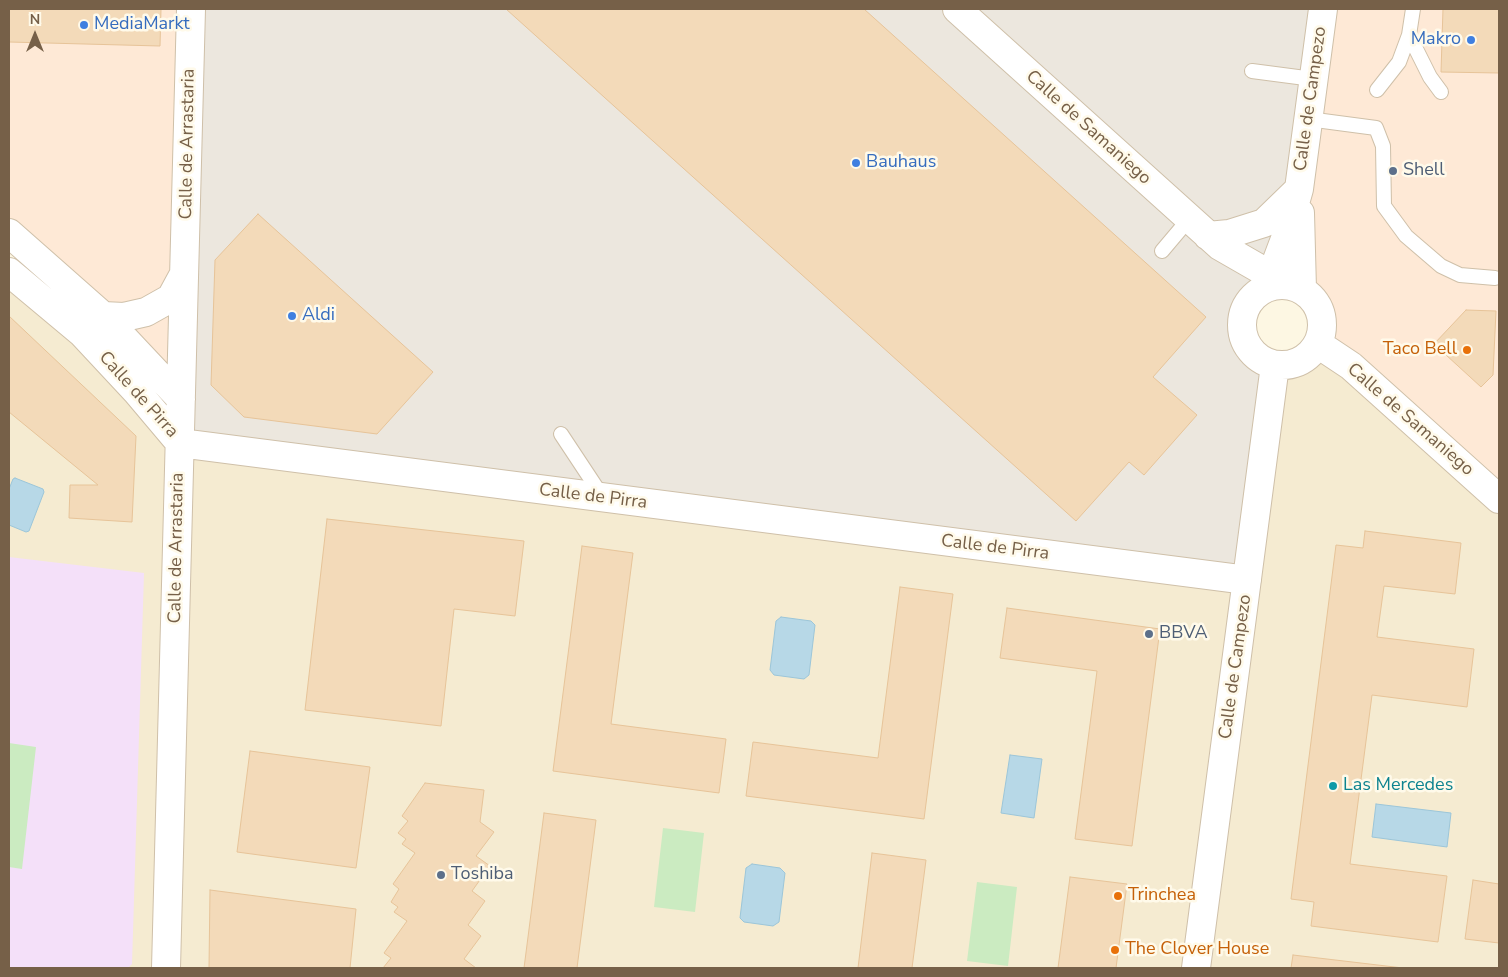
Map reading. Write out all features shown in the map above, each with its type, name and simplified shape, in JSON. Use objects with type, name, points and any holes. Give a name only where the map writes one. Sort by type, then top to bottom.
[{"type":"street","name":"Calle de Arrastaria","points":[[166,968],[191,9]]},
{"type":"street","name":"Calle de Samaniego","points":[[957,9],[1206,234],[1260,269],[1277,289]]},
{"type":"street","name":"Calle de Campezo","points":[[1277,289],[1299,189],[1323,9]]},
{"type":"street","name":"Calle de Campezo","points":[[1206,234],[1229,234],[1264,223],[1299,189]]},
{"type":"street","name":"Calle de Pirra","points":[[9,233],[103,316],[181,399]]},
{"type":"street","name":"Calle de Pirra","points":[[9,272],[82,333],[137,392],[180,443],[604,499],[1247,580]]},
{"type":"street","points":[[103,316],[124,317],[146,312],[171,298],[184,274]]},
{"type":"street","points":[[1277,289],[1311,296],[1320,311],[1323,326],[1318,344],[1310,355],[1297,363],[1275,365],[1262,360],[1252,352],[1246,343],[1242,328],[1244,310],[1277,289]]},
{"type":"street","name":"Calle de Samaniego","points":[[1318,344],[1351,366],[1499,499]]},
{"type":"street","name":"Calle de Campezo","points":[[1196,968],[1275,365]]},
{"type":"lane","points":[[1377,90],[1399,62],[1409,35],[1412,9]]},
{"type":"lane","points":[[1409,35],[1430,77],[1441,92]]},
{"type":"lane","points":[[1252,71],[1313,79]]},
{"type":"lane","points":[[1308,119],[1376,128],[1383,146],[1384,206],[1406,236],[1441,266],[1460,275],[1495,278]]},
{"type":"lane","points":[[1162,251],[1206,234]]},
{"type":"lane","points":[[561,434],[604,499]]},
{"type":"shaded area","points":[[9,9],[191,9],[181,399],[9,233]]},
{"type":"shaded area","points":[[191,9],[1323,9],[1312,87],[1263,289],[1252,298],[1245,310],[1242,328],[1246,343],[1252,352],[1262,360],[1275,365],[1247,580],[180,443]]},
{"type":"shaded area","points":[[1323,9],[1499,9],[1499,499],[1318,344],[1323,326],[1320,311],[1311,296],[1299,189]]},
{"type":"shaded area","points":[[9,272],[180,443],[1275,365],[1297,363],[1310,355],[1318,344],[1499,499],[1499,968],[9,968]]},
{"type":"shaded area","points":[[9,557],[144,573],[132,964],[128,968],[9,968]]},
{"type":"green space","points":[[9,743],[36,747],[22,869],[9,867]]},
{"type":"green space","points":[[663,828],[704,833],[695,912],[654,907]]},
{"type":"green space","points":[[977,882],[1017,887],[1008,966],[967,961]]},
{"type":"water","points":[[15,478],[43,489],[44,492],[29,531],[26,532],[9,525],[9,489]]},
{"type":"water","points":[[781,617],[811,621],[815,625],[809,675],[804,679],[774,675],[770,670],[776,621]]},
{"type":"water","points":[[1010,755],[1042,759],[1034,818],[1001,813]]},
{"type":"water","points":[[1376,804],[1451,813],[1447,847],[1372,837]]},
{"type":"water","points":[[752,864],[780,868],[785,873],[779,922],[773,926],[744,922],[740,918],[746,868]]},
{"type":"building","name":"MediaMarkt","points":[[9,9],[161,9],[160,46],[9,42]]},
{"type":"building","name":"Bauhaus","points":[[506,9],[864,9],[1206,317],[1153,377],[1197,415],[1144,475],[1129,462],[1076,521]]},
{"type":"building","name":"Makro","points":[[1443,9],[1499,9],[1499,73],[1441,72]]},
{"type":"building","name":"Aldi","points":[[258,214],[433,372],[377,434],[244,417],[211,385],[215,260]]},
{"type":"building","name":"Taco Bell","points":[[1466,310],[1496,311],[1493,375],[1481,387],[1434,344]]},
{"type":"building","points":[[9,316],[136,436],[132,522],[69,518],[70,485],[98,485],[9,412]]},
{"type":"building","points":[[327,519],[524,541],[515,616],[454,609],[441,726],[305,710]]},
{"type":"building","name":"Las Mercedes","points":[[1365,531],[1461,543],[1455,594],[1384,586],[1377,637],[1474,649],[1467,707],[1372,695],[1350,864],[1447,876],[1438,942],[1311,926],[1314,902],[1291,899],[1336,545],[1363,548]]},
{"type":"building","points":[[582,546],[633,553],[611,724],[726,739],[719,793],[553,771]]},
{"type":"building","points":[[900,587],[953,594],[924,819],[746,796],[753,742],[878,758]]},
{"type":"building","points":[[1007,608],[1160,629],[1132,846],[1075,839],[1097,671],[1000,658]]},
{"type":"building","points":[[250,751],[370,767],[356,868],[237,852]]},
{"type":"building","name":"Toshiba","points":[[425,783],[484,790],[480,822],[494,832],[476,856],[490,866],[472,891],[485,901],[468,925],[481,936],[464,959],[476,968],[383,968],[391,958],[384,953],[407,921],[394,912],[398,907],[391,902],[399,889],[393,884],[415,853],[402,844],[406,839],[398,833],[408,821],[402,816]]},
{"type":"building","points":[[544,813],[596,820],[577,968],[524,968]]},
{"type":"building","points":[[872,853],[926,860],[912,968],[858,968]]},
{"type":"building","points":[[1070,877],[1127,884],[1116,968],[1058,968]]},
{"type":"building","points":[[1473,880],[1499,884],[1499,943],[1465,939]]},
{"type":"building","points":[[210,890],[356,909],[350,968],[209,968]]},
{"type":"building","points":[[1293,955],[1403,968],[1291,968]]},
{"type":"place","name":"MediaMarkt","points":[[84,25]]},
{"type":"place","name":"Makro","points":[[1471,40]]},
{"type":"place","name":"Bauhaus","points":[[856,163]]},
{"type":"place","name":"Shell","points":[[1393,171]]},
{"type":"place","name":"Aldi","points":[[292,316]]},
{"type":"place","name":"Taco Bell","points":[[1467,350]]},
{"type":"place","name":"BBVA","points":[[1149,634]]},
{"type":"place","name":"Las Mercedes","points":[[1333,786]]},
{"type":"place","name":"Toshiba","points":[[441,875]]},
{"type":"place","name":"Trinchea","points":[[1118,896]]},
{"type":"place","name":"The Clover House","points":[[1115,950]]}]
